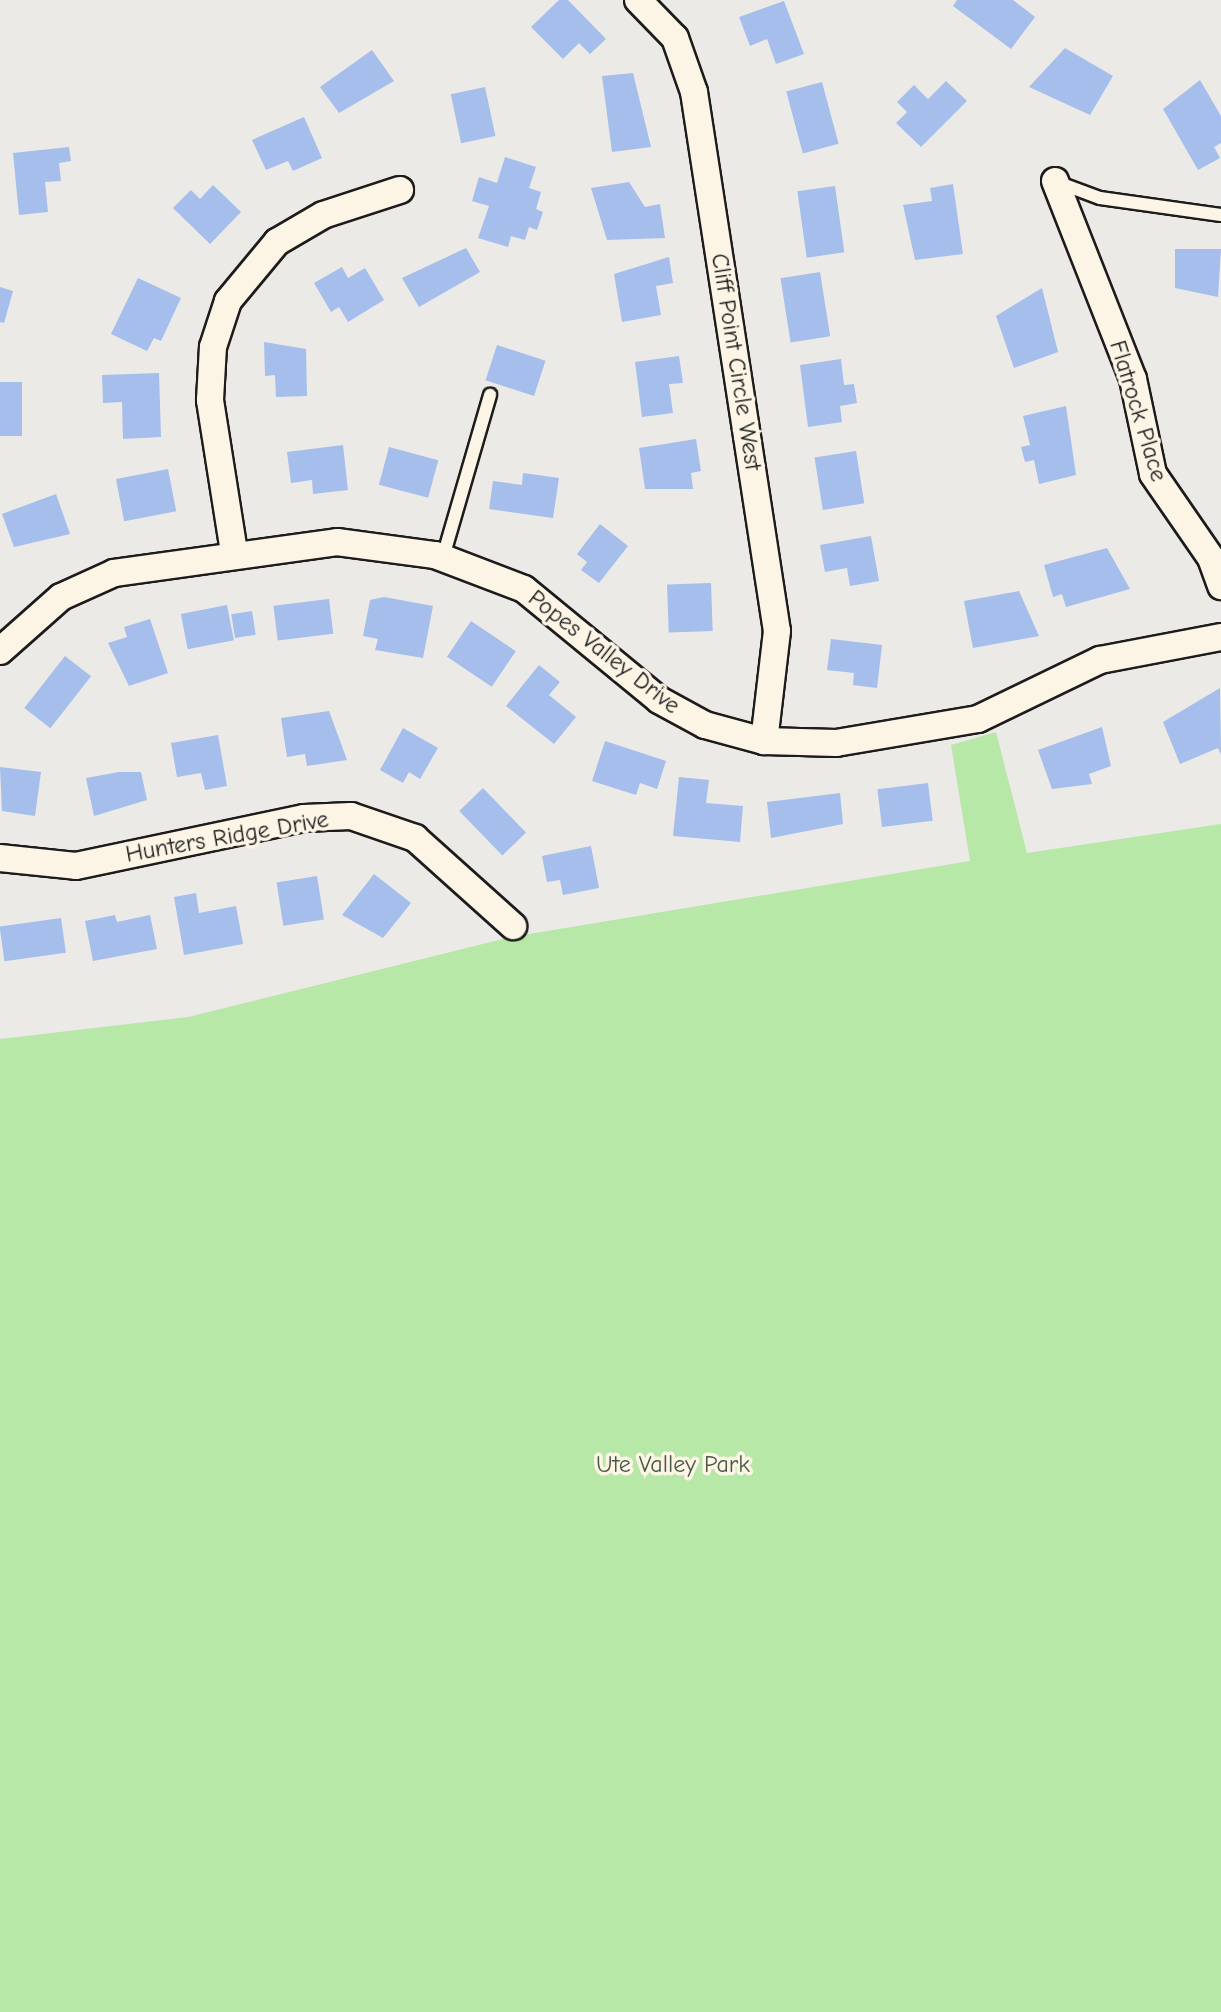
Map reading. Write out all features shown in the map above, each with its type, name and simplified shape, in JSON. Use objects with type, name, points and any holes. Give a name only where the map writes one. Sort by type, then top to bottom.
[{"type":"street","name":"Cliff Point Circle West","points":[[638,0],[675,38],[694,92],[777,631],[764,741]]},
{"type":"street","name":"Flatrock Place","points":[[1055,181],[1133,379],[1153,474],[1211,558],[1221,586]]},
{"type":"street","points":[[234,552],[210,400],[213,347],[228,301],[258,259],[289,235],[323,215],[400,190]]},
{"type":"street","name":"Popes Valley Drive","points":[[0,651],[23,624],[89,583],[234,552],[337,542],[443,557],[524,589],[681,714],[764,741],[836,743],[978,719],[1100,660],[1221,637]]},
{"type":"street","name":"Hunters Ridge Drive","points":[[0,858],[76,866],[304,818],[351,816],[415,838],[513,926]]},
{"type":"lane","points":[[1055,181],[1100,198],[1221,215]]},
{"type":"lane","points":[[443,557],[490,395]]},
{"type":"green space","name":"Ute Valley Park","points":[[996,732],[1027,853],[1221,824],[1221,2012],[0,2012],[0,1039],[188,1017],[511,937],[970,861],[951,745]]},
{"type":"building","points":[[559,0],[568,0],[606,39],[590,54],[579,43],[563,59],[531,27]]},
{"type":"building","points":[[957,0],[1013,0],[1035,17],[1011,49],[953,6]]},
{"type":"building","points":[[784,1],[804,54],[776,64],[767,39],[750,46],[739,17]]},
{"type":"building","points":[[1065,48],[1113,76],[1090,115],[1029,87]]},
{"type":"building","points":[[372,50],[394,81],[339,113],[320,87]]},
{"type":"building","points":[[633,73],[651,147],[612,152],[602,76]]},
{"type":"building","points":[[1200,80],[1221,116],[1221,143],[1214,147],[1220,158],[1198,170],[1163,109]]},
{"type":"building","points":[[946,81],[967,101],[921,147],[896,123],[907,112],[897,102],[914,85],[928,99]]},
{"type":"building","points":[[822,82],[839,144],[803,153],[786,92]]},
{"type":"building","points":[[485,87],[495,136],[461,143],[451,94]]},
{"type":"building","points":[[304,117],[322,158],[293,171],[288,161],[266,170],[252,140]]},
{"type":"building","points":[[69,147],[71,161],[59,163],[61,181],[45,182],[48,212],[19,215],[13,153]]},
{"type":"building","points":[[505,157],[536,167],[529,188],[541,192],[536,209],[543,212],[537,230],[529,227],[525,240],[511,236],[508,247],[478,238],[489,206],[472,201],[479,177],[497,183]]},
{"type":"building","points":[[629,182],[645,207],[660,204],[665,238],[607,240],[591,188]]},
{"type":"building","points":[[953,184],[963,254],[915,260],[903,205],[932,201],[930,188]]},
{"type":"building","points":[[213,185],[241,212],[210,244],[173,208],[191,190],[200,199]]},
{"type":"building","points":[[835,186],[844,252],[807,258],[797,191]]},
{"type":"building","points":[[466,248],[480,272],[419,307],[402,278]]},
{"type":"building","points":[[1175,249],[1221,249],[1218,297],[1175,288]]},
{"type":"building","points":[[669,257],[673,283],[656,286],[661,315],[622,322],[614,274]]},
{"type":"building","points":[[342,267],[348,278],[365,268],[384,300],[348,322],[339,307],[331,312],[314,283]]},
{"type":"building","points":[[820,272],[830,336],[791,342],[780,278]]},
{"type":"building","points":[[138,278],[181,298],[161,341],[154,338],[147,351],[111,334]]},
{"type":"building","points":[[0,287],[13,291],[4,323],[0,322]]},
{"type":"building","points":[[1042,288],[1058,352],[1014,368],[996,316]]},
{"type":"building","points":[[264,342],[306,349],[307,396],[276,397],[275,375],[265,376]]},
{"type":"building","points":[[497,345],[546,361],[534,396],[486,380]]},
{"type":"building","points":[[679,356],[683,383],[669,384],[673,413],[642,417],[635,362]]},
{"type":"building","points":[[841,359],[844,385],[854,384],[857,403],[840,406],[842,422],[808,427],[800,365]]},
{"type":"building","points":[[159,373],[161,437],[123,439],[122,402],[103,403],[102,375]]},
{"type":"building","points":[[0,382],[22,382],[22,436],[0,436]]},
{"type":"building","points":[[1066,406],[1076,475],[1039,484],[1034,460],[1025,462],[1021,447],[1030,445],[1023,416]]},
{"type":"building","points":[[696,439],[701,471],[691,473],[693,489],[645,489],[639,448]]},
{"type":"building","points":[[343,445],[348,490],[313,494],[312,480],[291,483],[287,452]]},
{"type":"building","points":[[389,447],[438,460],[428,498],[379,485]]},
{"type":"building","points":[[856,451],[864,503],[823,510],[815,458]]},
{"type":"building","points":[[168,469],[176,511],[124,521],[116,479]]},
{"type":"building","points":[[523,473],[559,478],[553,518],[489,509],[493,481],[522,485]]},
{"type":"building","points":[[56,494],[70,534],[14,547],[2,514]]},
{"type":"building","points":[[600,524],[628,546],[599,583],[581,570],[587,562],[577,554]]},
{"type":"building","points":[[871,536],[879,581],[850,586],[847,568],[825,572],[820,545]]},
{"type":"building","points":[[1107,548],[1130,589],[1066,607],[1062,594],[1053,597],[1044,565]]},
{"type":"building","points":[[711,583],[713,631],[669,633],[667,585]]},
{"type":"building","points":[[1019,591],[1039,636],[973,648],[964,601]]},
{"type":"building","points":[[384,597],[433,606],[423,658],[375,650],[378,639],[363,636],[370,600]]},
{"type":"building","points":[[329,599],[333,634],[278,641],[273,606]]},
{"type":"building","points":[[227,605],[234,640],[188,649],[181,614]]},
{"type":"building","points":[[252,611],[256,635],[235,638],[231,614]]},
{"type":"building","points":[[150,619],[168,673],[129,686],[108,643],[127,637],[124,627]]},
{"type":"building","points":[[471,621],[516,651],[492,687],[447,657]]},
{"type":"building","points":[[831,639],[882,645],[877,688],[853,685],[854,673],[827,670]]},
{"type":"building","points":[[65,656],[91,676],[50,728],[24,708]]},
{"type":"building","points":[[539,665],[560,682],[549,695],[576,717],[554,744],[506,706]]},
{"type":"building","points":[[1220,688],[1221,755],[1218,748],[1180,764],[1163,722]]},
{"type":"building","points":[[329,711],[347,760],[307,766],[305,754],[287,757],[281,718]]},
{"type":"building","points":[[1102,727],[1111,766],[1089,774],[1092,784],[1052,789],[1038,750]]},
{"type":"building","points":[[403,728],[438,748],[420,779],[409,772],[403,783],[380,770]]},
{"type":"building","points":[[218,735],[227,786],[205,790],[201,773],[177,777],[171,743]]},
{"type":"building","points":[[605,741],[666,761],[657,789],[640,783],[636,795],[592,781]]},
{"type":"building","points":[[0,767],[41,772],[35,816],[2,811]]},
{"type":"building","points":[[141,772],[147,800],[94,816],[86,778]]},
{"type":"building","points":[[679,777],[709,780],[706,803],[743,806],[740,842],[673,836]]},
{"type":"building","points":[[928,783],[933,821],[882,827],[877,789]]},
{"type":"building","points":[[483,788],[526,833],[502,856],[459,811]]},
{"type":"building","points":[[840,793],[843,824],[771,838],[767,802]]},
{"type":"building","points":[[591,846],[599,888],[563,895],[560,880],[547,882],[542,856]]},
{"type":"building","points":[[374,874],[411,903],[383,938],[342,915]]},
{"type":"building","points":[[317,876],[324,919],[283,926],[277,882]]},
{"type":"building","points":[[196,893],[199,913],[236,906],[243,944],[184,955],[174,897]]},
{"type":"building","points":[[115,915],[117,922],[150,915],[157,949],[93,961],[85,921]]},
{"type":"building","points":[[61,918],[66,953],[4,961],[0,927]]}]
